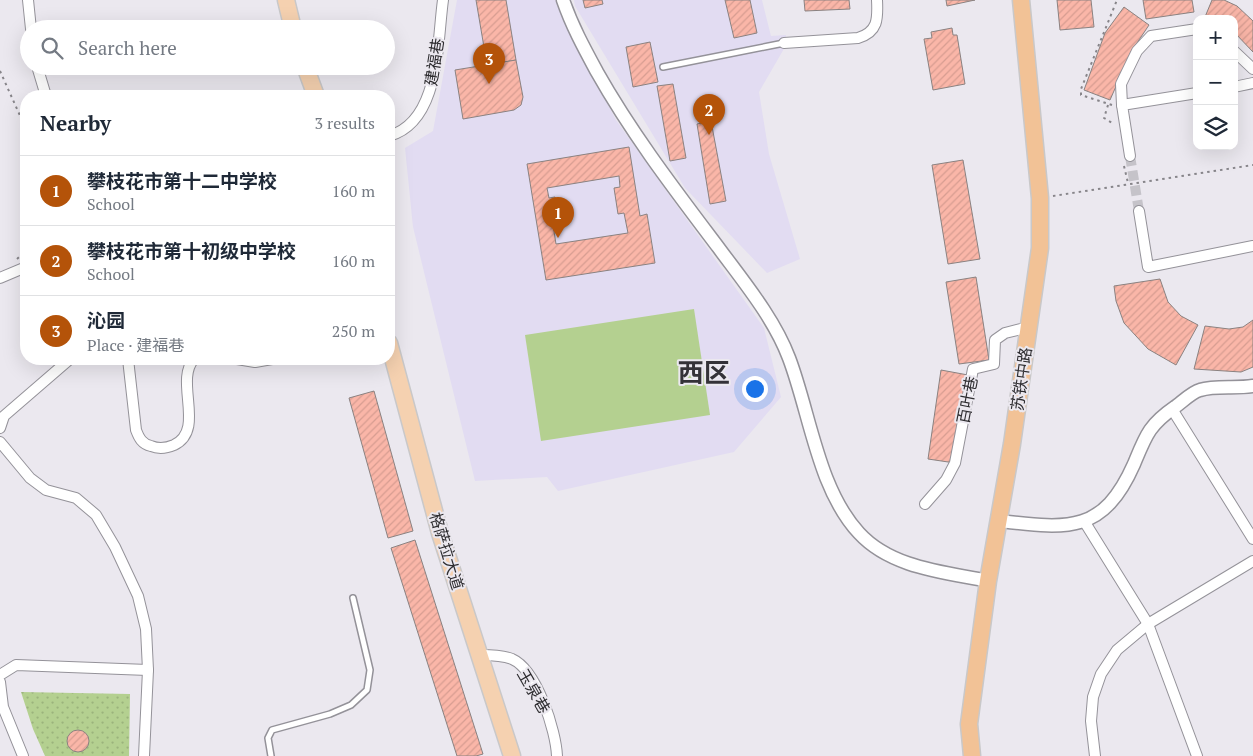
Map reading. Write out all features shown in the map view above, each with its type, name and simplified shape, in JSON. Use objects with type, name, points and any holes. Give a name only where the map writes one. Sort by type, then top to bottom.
[{"type":"highway","name":"苏铁中路","points":[[972,756],[969,724],[988,581],[1000,521],[1040,248],[1040,198],[1021,0]]},
{"type":"main road","points":[[286,0],[291,20]]},
{"type":"main road","points":[[308,75],[314,90]]},
{"type":"main road","name":"格萨拉大道","points":[[395,365],[440,533],[481,655],[512,756]]},
{"type":"street","points":[[28,0],[30,20]]},
{"type":"street","name":"建福巷","points":[[395,134],[420,116],[428,94],[443,0]]},
{"type":"street","points":[[563,0],[571,25],[645,150],[731,264],[772,325],[789,357],[821,459],[839,506],[859,534],[887,556],[915,565],[988,581]]},
{"type":"street","points":[[784,43],[858,38],[869,34],[876,27],[877,0]]},
{"type":"street","points":[[1127,159],[1121,84],[1137,51],[1151,36],[1193,30]]},
{"type":"street","points":[[1238,55],[1253,69]]},
{"type":"street","points":[[40,75],[44,90]]},
{"type":"street","points":[[1238,86],[1253,84]]},
{"type":"street","points":[[1122,105],[1193,94]]},
{"type":"street","points":[[1139,211],[1148,267],[1253,246]]},
{"type":"street","points":[[0,278],[20,270]]},
{"type":"street","name":"百叶巷","points":[[925,504],[946,480],[955,463],[973,369],[994,364],[995,340],[1005,333],[1029,327]]},
{"type":"street","points":[[0,428],[4,416],[63,365]]},
{"type":"street","points":[[129,365],[136,430],[140,439],[148,446],[158,448],[181,442],[186,430],[189,416],[187,374],[191,365]]},
{"type":"street","points":[[1000,521],[1042,526],[1064,525],[1084,521],[1101,512],[1115,499],[1127,480],[1146,436],[1157,419],[1199,390],[1253,386]]},
{"type":"street","points":[[1172,409],[1253,539]]},
{"type":"street","points":[[0,442],[20,468],[46,490],[76,498],[96,515],[115,547],[138,596],[146,629],[148,670],[144,756]]},
{"type":"street","points":[[1084,521],[1148,624],[1197,756]]},
{"type":"street","points":[[1095,756],[1091,721],[1093,697],[1101,674],[1117,650],[1148,624],[1253,561]]},
{"type":"street","name":"玉泉巷","points":[[481,655],[497,655],[513,660],[526,671],[546,708],[556,738],[557,756]]},
{"type":"street","points":[[0,675],[16,665],[148,670]]},
{"type":"street","points":[[0,682],[2,707],[23,756]]},
{"type":"lane","points":[[663,67],[784,43]]},
{"type":"lane","points":[[271,756],[268,738],[272,730],[330,714],[352,705],[368,690],[370,670],[353,598]]},
{"type":"path","points":[[1117,0],[1081,89],[1081,95],[1108,105],[1122,105]]},
{"type":"path","points":[[0,71],[20,116]]},
{"type":"path","points":[[1127,159],[1128,184]]},
{"type":"path","points":[[1040,198],[1253,164]]},
{"type":"shaded area","points":[[457,0],[558,0],[561,13],[616,120],[764,328],[781,397],[734,452],[558,491],[547,477],[475,481],[413,227],[405,148],[433,131]]},
{"type":"shaded area","points":[[574,0],[762,0],[771,36],[786,35],[785,47],[759,92],[769,154],[800,259],[767,273],[685,188],[575,6]]},
{"type":"green space","points":[[694,309],[710,415],[541,441],[525,335]]},
{"type":"green space","points":[[21,692],[130,694],[129,756],[45,756],[33,729]]},
{"type":"building","points":[[476,0],[506,0],[516,60],[487,65]]},
{"type":"building","points":[[583,0],[602,0],[603,4],[585,8]]},
{"type":"building","points":[[725,0],[750,0],[757,33],[734,38]]},
{"type":"building","points":[[804,0],[849,0],[850,9],[805,11]]},
{"type":"building","points":[[946,0],[975,0],[947,6]]},
{"type":"building","points":[[1057,0],[1091,0],[1094,27],[1060,30]]},
{"type":"building","points":[[1143,0],[1192,0],[1194,12],[1146,19]]},
{"type":"building","points":[[1212,0],[1224,0],[1237,6],[1253,21],[1253,52],[1238,36],[1238,15],[1206,15]]},
{"type":"building","points":[[1124,7],[1149,25],[1131,52],[1110,100],[1084,90],[1105,33]]},
{"type":"building","points":[[952,28],[953,35],[957,35],[965,84],[933,90],[924,39],[932,38],[931,32]]},
{"type":"building","points":[[650,42],[658,82],[633,87],[626,47]]},
{"type":"building","points":[[516,60],[523,97],[521,105],[514,110],[463,119],[455,70]]},
{"type":"building","points":[[673,84],[686,158],[670,161],[657,86]]},
{"type":"building","points":[[711,121],[726,201],[710,204],[697,124]]},
{"type":"building","points":[[629,147],[640,216],[647,214],[655,263],[546,280],[527,164]],"holes":[[[619,176],[620,187],[614,188],[618,214],[624,213],[628,233],[556,244],[553,225],[559,224],[555,197],[549,198],[547,188]]]},
{"type":"building","points":[[963,160],[980,259],[948,264],[932,165]]},
{"type":"building","points":[[976,277],[989,360],[959,364],[946,282]]},
{"type":"building","points":[[1160,279],[1168,302],[1181,316],[1198,325],[1176,365],[1148,349],[1124,323],[1116,301],[1114,286]]},
{"type":"building","points":[[1253,320],[1253,367],[1241,372],[1194,369],[1205,326],[1229,329],[1243,327]]},
{"type":"building","points":[[941,370],[968,375],[955,463],[928,459]]},
{"type":"building","points":[[374,391],[413,531],[388,538],[349,398]]},
{"type":"building","points":[[415,540],[483,754],[457,756],[391,548]]},
{"type":"building","points":[[78,730],[86,733],[89,741],[86,749],[78,752],[70,749],[67,741],[70,733]]},
{"type":"tunnel","points":[[1130,156],[1139,211]]},
{"type":"place","name":"沁园","points":[[489,84]]},
{"type":"place","name":"攀枝花市第十初级中学校","points":[[709,135]]},
{"type":"place","name":"攀枝花市第十二中学校","points":[[558,238]]},
{"type":"district","name":"西区","points":[[704,373]]}]
